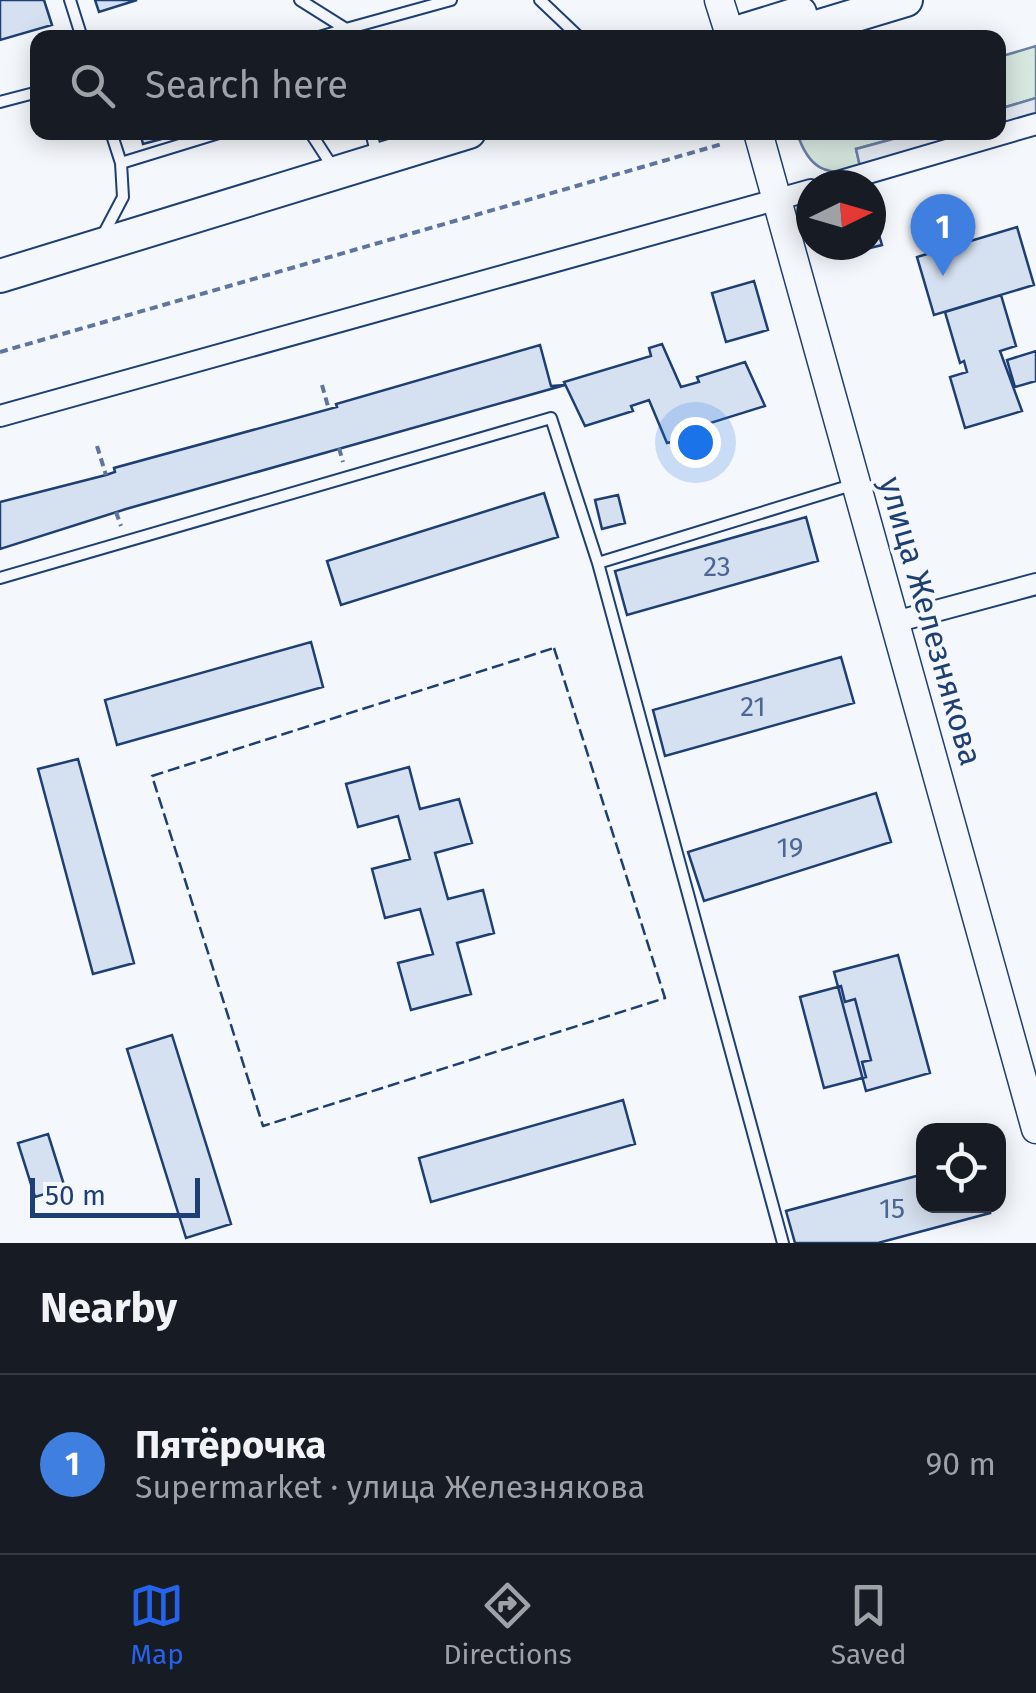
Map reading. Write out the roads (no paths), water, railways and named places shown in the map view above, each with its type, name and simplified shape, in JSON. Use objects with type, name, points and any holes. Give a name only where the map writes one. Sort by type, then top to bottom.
[{"type":"main road","points":[[745,30],[843,0]]},
{"type":"main road","points":[[807,30],[906,0]]},
{"type":"main road","points":[[0,276],[337,174],[375,147],[419,140]]},
{"type":"street","points":[[719,0],[728,30]]},
{"type":"street","points":[[1006,133],[1036,124]]},
{"type":"street","name":"улица Железнякова","points":[[760,140],[1036,1128]]},
{"type":"street","points":[[878,170],[981,140]]},
{"type":"street","points":[[0,416],[796,194]]},
{"type":"street","points":[[895,622],[1036,584]]},
{"type":"lane","points":[[70,0],[79,30]]},
{"type":"lane","points":[[300,0],[341,30]]},
{"type":"lane","points":[[359,30],[451,0]]},
{"type":"lane","points":[[540,0],[572,30]]},
{"type":"lane","points":[[0,102],[30,94]]},
{"type":"lane","points":[[96,248],[124,196],[113,140]]},
{"type":"lane","points":[[120,162],[195,140]]},
{"type":"lane","points":[[315,140],[337,174]]},
{"type":"lane","points":[[0,578],[551,418],[598,563],[783,1243]]},
{"type":"lane","points":[[598,563],[856,484]]},
{"type":"place","name":"Пятёрочка","points":[[943,276]]}]
